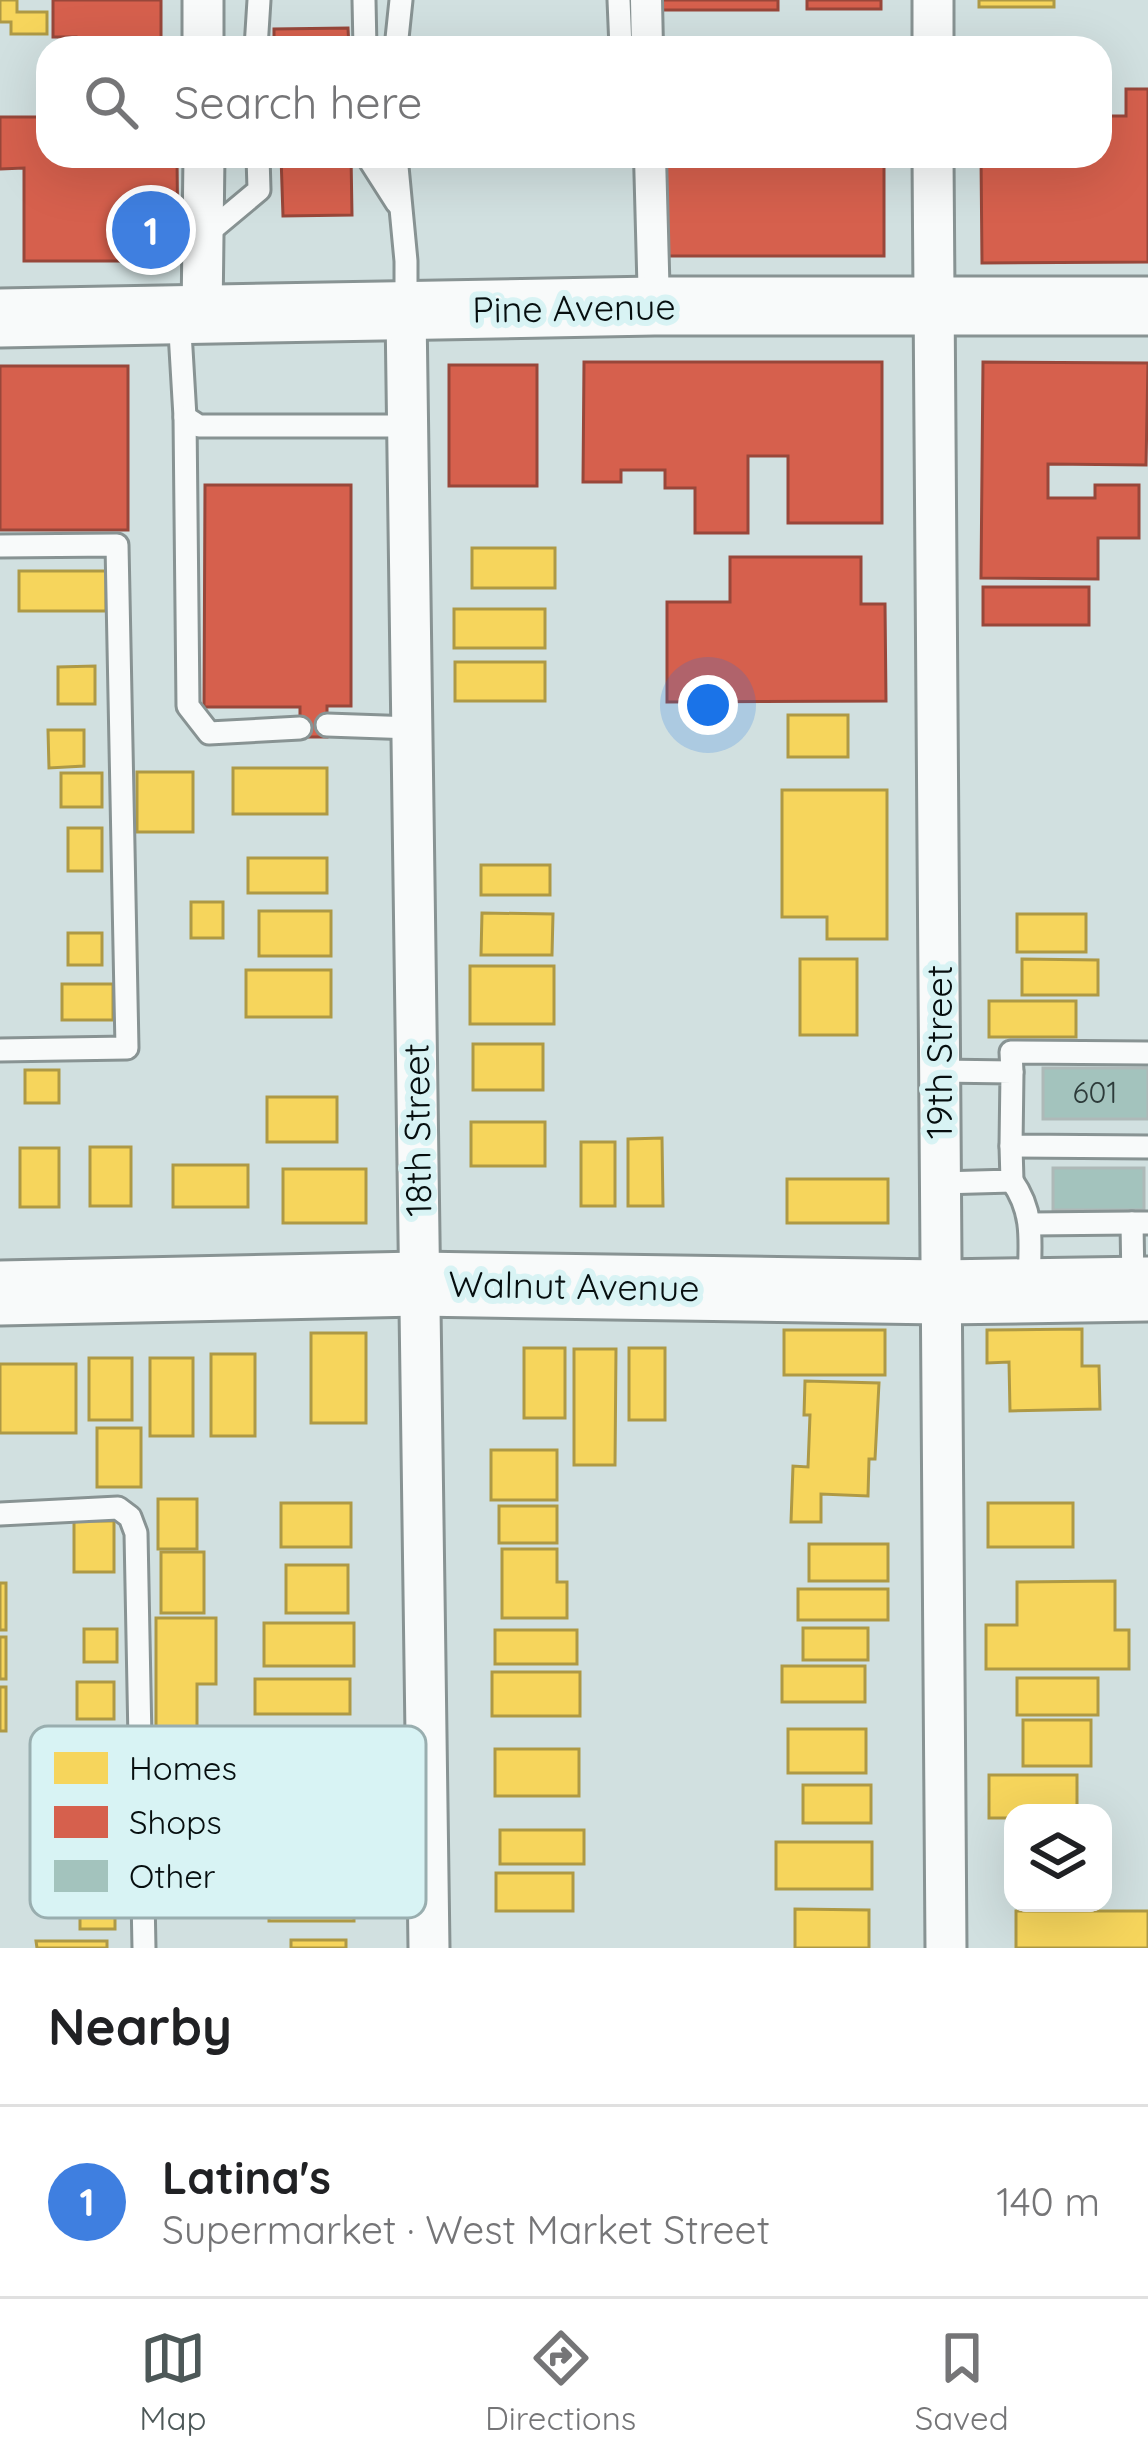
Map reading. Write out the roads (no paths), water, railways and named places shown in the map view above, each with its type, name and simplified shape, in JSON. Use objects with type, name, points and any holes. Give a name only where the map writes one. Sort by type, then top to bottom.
[{"type":"main road","name":"Pine Avenue","points":[[0,318],[654,306],[1148,306]]},
{"type":"main road","name":"Walnut Avenue","points":[[0,1293],[418,1284],[940,1292],[1141,1289]]},
{"type":"street","points":[[203,0],[203,36]]},
{"type":"street","points":[[646,0],[647,36]]},
{"type":"street","points":[[933,0],[933,36]]},
{"type":"street","points":[[190,315],[204,236],[204,168]]},
{"type":"street","points":[[650,168],[654,306]]},
{"type":"street","name":"19th Street","points":[[933,168],[946,1948]]},
{"type":"street","name":"18th Street","points":[[406,312],[425,1726]]},
{"type":"street","name":"18th Street","points":[[426,1767],[429,1948]]},
{"type":"lane","points":[[257,36],[259,0]]},
{"type":"lane","points":[[364,0],[365,36]]},
{"type":"lane","points":[[397,36],[400,0]]},
{"type":"lane","points":[[620,0],[621,36]]},
{"type":"lane","points":[[204,236],[259,190],[258,168]]},
{"type":"lane","points":[[375,168],[400,208]]},
{"type":"lane","points":[[397,168],[406,312]]},
{"type":"lane","points":[[190,315],[184,417],[188,706],[208,733],[300,728]]},
{"type":"lane","points":[[184,417],[200,426],[409,426]]},
{"type":"lane","points":[[0,546],[117,545],[127,1048],[0,1050]]},
{"type":"lane","points":[[327,725],[413,728]]},
{"type":"lane","points":[[1029,1291],[1031,1224],[1027,1202],[1012,1181],[1011,1052],[1148,1053]]},
{"type":"lane","points":[[939,1071],[1012,1072]]},
{"type":"lane","points":[[1011,1146],[1096,1157],[1148,1147]]},
{"type":"lane","points":[[940,1183],[1012,1181]]},
{"type":"lane","points":[[1031,1224],[1096,1217],[1140,1223],[1141,1289]]},
{"type":"lane","points":[[0,1514],[118,1508],[130,1517],[136,1533],[140,1726]]},
{"type":"lane","points":[[143,1918],[144,1948]]},
{"type":"place","name":"Latina's","points":[[151,230]]}]
